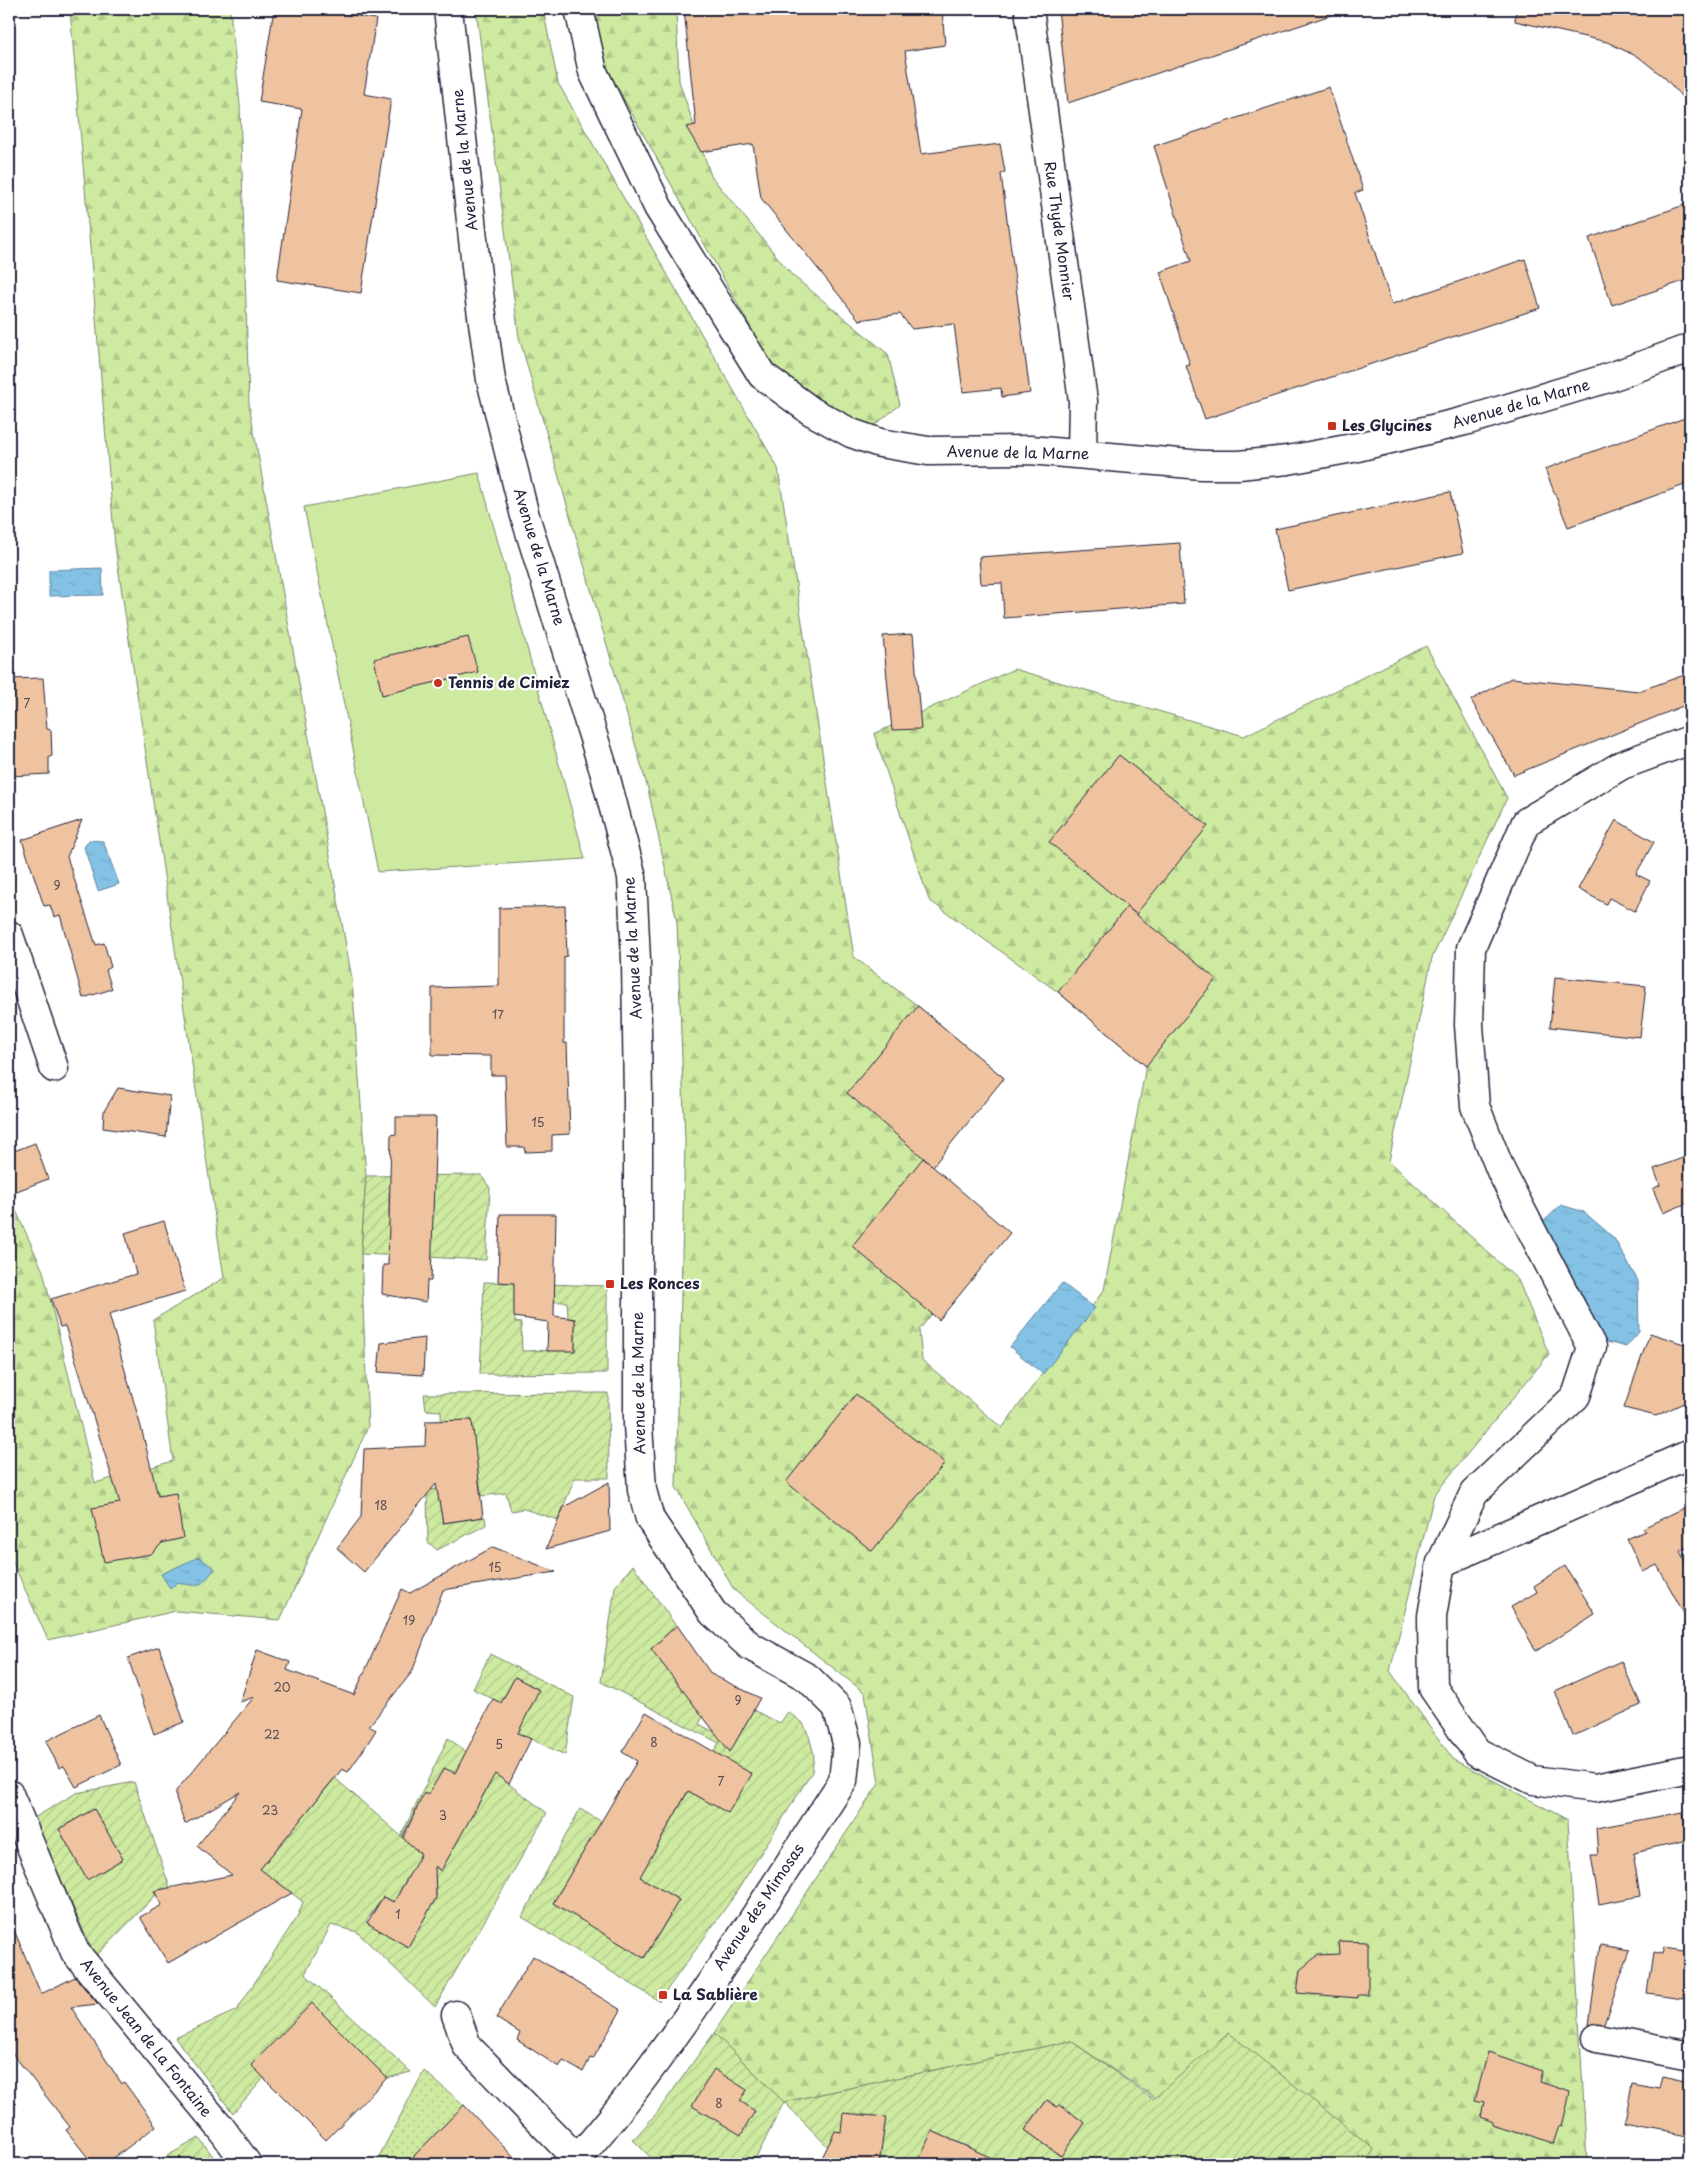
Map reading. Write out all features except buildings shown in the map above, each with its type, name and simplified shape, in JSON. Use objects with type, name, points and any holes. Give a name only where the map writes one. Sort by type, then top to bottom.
[{"type":"street","name":"Avenue de la Marne","points":[[448,9],[479,294],[491,380],[525,516],[604,771],[632,877],[636,960],[638,1100],[638,1425],[642,1490],[650,1519],[713,1613],[750,1646],[808,1678],[837,1707]]},
{"type":"street","name":"Avenue de la Marne","points":[[579,9],[593,72],[658,207],[762,375],[811,410],[851,433],[880,443],[928,451],[1030,450],[1082,453],[1202,465],[1239,465],[1288,460],[1358,447],[1465,421],[1608,378],[1690,348]]},
{"type":"street","name":"Rue Thyde Monnier","points":[[1029,9],[1083,401],[1082,453]]},
{"type":"street","points":[[1690,740],[1622,765],[1526,822],[1470,948],[1469,1025],[1475,1106],[1501,1171],[1592,1347],[1576,1396],[1474,1493],[1441,1563],[1432,1616],[1433,1688],[1477,1752],[1533,1780],[1595,1788],[1690,1769]]},
{"type":"street","points":[[9,935],[54,1068]]},
{"type":"street","points":[[1441,1563],[1690,1454]]},
{"type":"street","name":"Avenue des Mimosas","points":[[575,2162],[625,2102],[695,2004],[843,1781],[847,1743],[837,1707]]},
{"type":"street","name":"Avenue Jean de La Fontaine","points":[[9,1794],[76,1952],[220,2128],[247,2164]]},
{"type":"street","points":[[456,2015],[467,2046],[575,2162]]},
{"type":"street","points":[[1597,2038],[1690,2056]]},
{"type":"green space","points":[[70,9],[230,9],[240,105],[249,404],[352,979],[366,1176],[361,1254],[368,1427],[280,1620],[176,1611],[48,1640],[9,1554],[9,1195],[43,1271],[95,1483],[173,1461],[153,1320],[224,1278],[115,546]]},
{"type":"green space","points":[[476,9],[543,9],[558,83],[778,468],[854,957],[918,1006],[1004,1078],[929,1163],[997,1233],[919,1330],[922,1360],[1002,1428],[1104,1290],[1146,1066],[1058,992],[929,900],[874,734],[1014,669],[1244,736],[1426,646],[1507,798],[1432,958],[1389,1161],[1518,1280],[1549,1354],[1434,1495],[1390,1671],[1453,1759],[1568,1820],[1587,2164],[1252,2164],[1071,2041],[784,2102],[714,2033],[879,1783],[865,1693],[734,1590],[676,1487],[685,1142],[677,922],[648,789],[519,337]]},
{"type":"green space","points":[[594,9],[676,9],[679,81],[711,176],[792,275],[888,354],[900,405],[863,434],[771,364],[606,67]]},
{"type":"green space","name":"Tennis de Cimiez","points":[[479,473],[585,859],[378,872],[304,507]]},
{"type":"green space","points":[[481,1175],[490,1188],[486,1260],[361,1254],[366,1176]],"holes":[[[389,1192],[432,1192],[389,1220]]]},
{"type":"green space","points":[[484,1282],[607,1286],[607,1373],[480,1374]],"holes":[[[514,1301],[567,1302],[568,1318],[575,1319],[575,1350],[522,1351],[521,1323],[515,1322]]]},
{"type":"green space","points":[[608,1393],[609,1478],[575,1478],[558,1520],[524,1509],[511,1511],[506,1493],[482,1496],[474,1451],[472,1420],[448,1421],[442,1452],[441,1411],[426,1410],[424,1394]]},
{"type":"green space","points":[[437,1489],[443,1523],[485,1517],[486,1525],[437,1550],[428,1542],[427,1490]]},
{"type":"green space","points":[[633,1565],[710,1674],[716,1692],[699,1724],[735,1743],[753,1710],[780,1723],[788,1712],[803,1723],[814,1755],[812,1772],[732,1899],[659,2001],[522,1917],[580,1809],[654,1852],[685,1797],[719,1743],[601,1682],[615,1587]],"holes":[[[587,1846],[679,1900],[645,1957],[553,1903]]]},
{"type":"green space","points":[[490,1654],[574,1697],[565,1755],[518,1733],[538,1689],[515,1677],[501,1703],[473,1689]]},
{"type":"green space","points":[[448,1738],[547,1813],[435,2007],[357,1932],[331,1925],[305,1974],[411,2072],[387,2078],[312,2003],[252,2065],[264,2078],[233,2113],[175,2038],[237,2010],[298,1915],[303,1902],[276,1881],[268,1888],[260,1869],[335,1778],[401,1836]],"holes":[[[460,1765],[491,1782],[440,1871],[402,1837],[424,1794],[431,1796],[455,1773]],[[415,1875],[436,1887],[436,1898],[408,1947],[366,1921],[383,1897],[394,1902],[408,1876]]]},
{"type":"green space","points":[[134,1782],[170,1888],[162,1889],[95,1957],[34,1818],[76,1793]],"holes":[[[94,1809],[123,1859],[87,1879],[59,1829]]]},
{"type":"green space","points":[[714,2033],[784,2102],[753,2164],[657,2164],[633,2140],[656,2114]]},
{"type":"green space","points":[[1229,2033],[1374,2149],[1367,2164],[968,2164],[975,2150],[932,2131],[918,2163],[920,2164],[858,2164],[837,2156],[784,2102],[1071,2041],[1153,2099]],"holes":[[[1047,2100],[1057,2107],[1060,2105],[1085,2123],[1060,2156],[1025,2130]]]},
{"type":"green space","points":[[424,2071],[464,2105],[406,2164],[375,2164]]},
{"type":"green space","points":[[199,2138],[219,2164],[153,2164]]},
{"type":"water","points":[[102,568],[103,595],[49,596],[49,570]]},
{"type":"water","points":[[89,840],[103,841],[119,884],[98,891],[84,847]]},
{"type":"water","points":[[1561,1205],[1584,1212],[1614,1238],[1638,1281],[1639,1332],[1626,1347],[1603,1341],[1541,1224]]},
{"type":"water","points":[[1062,1283],[1095,1308],[1043,1374],[1010,1347]]},
{"type":"water","points":[[199,1557],[215,1569],[206,1579],[196,1585],[178,1582],[170,1588],[161,1574]]},
{"type":"place","name":"Les Glycines","points":[[1332,426]]},
{"type":"place","name":"Tennis de Cimiez","points":[[438,683]]},
{"type":"place","name":"Les Ronces","points":[[610,1284]]},
{"type":"place","name":"La Sablière","points":[[663,1995]]}]
